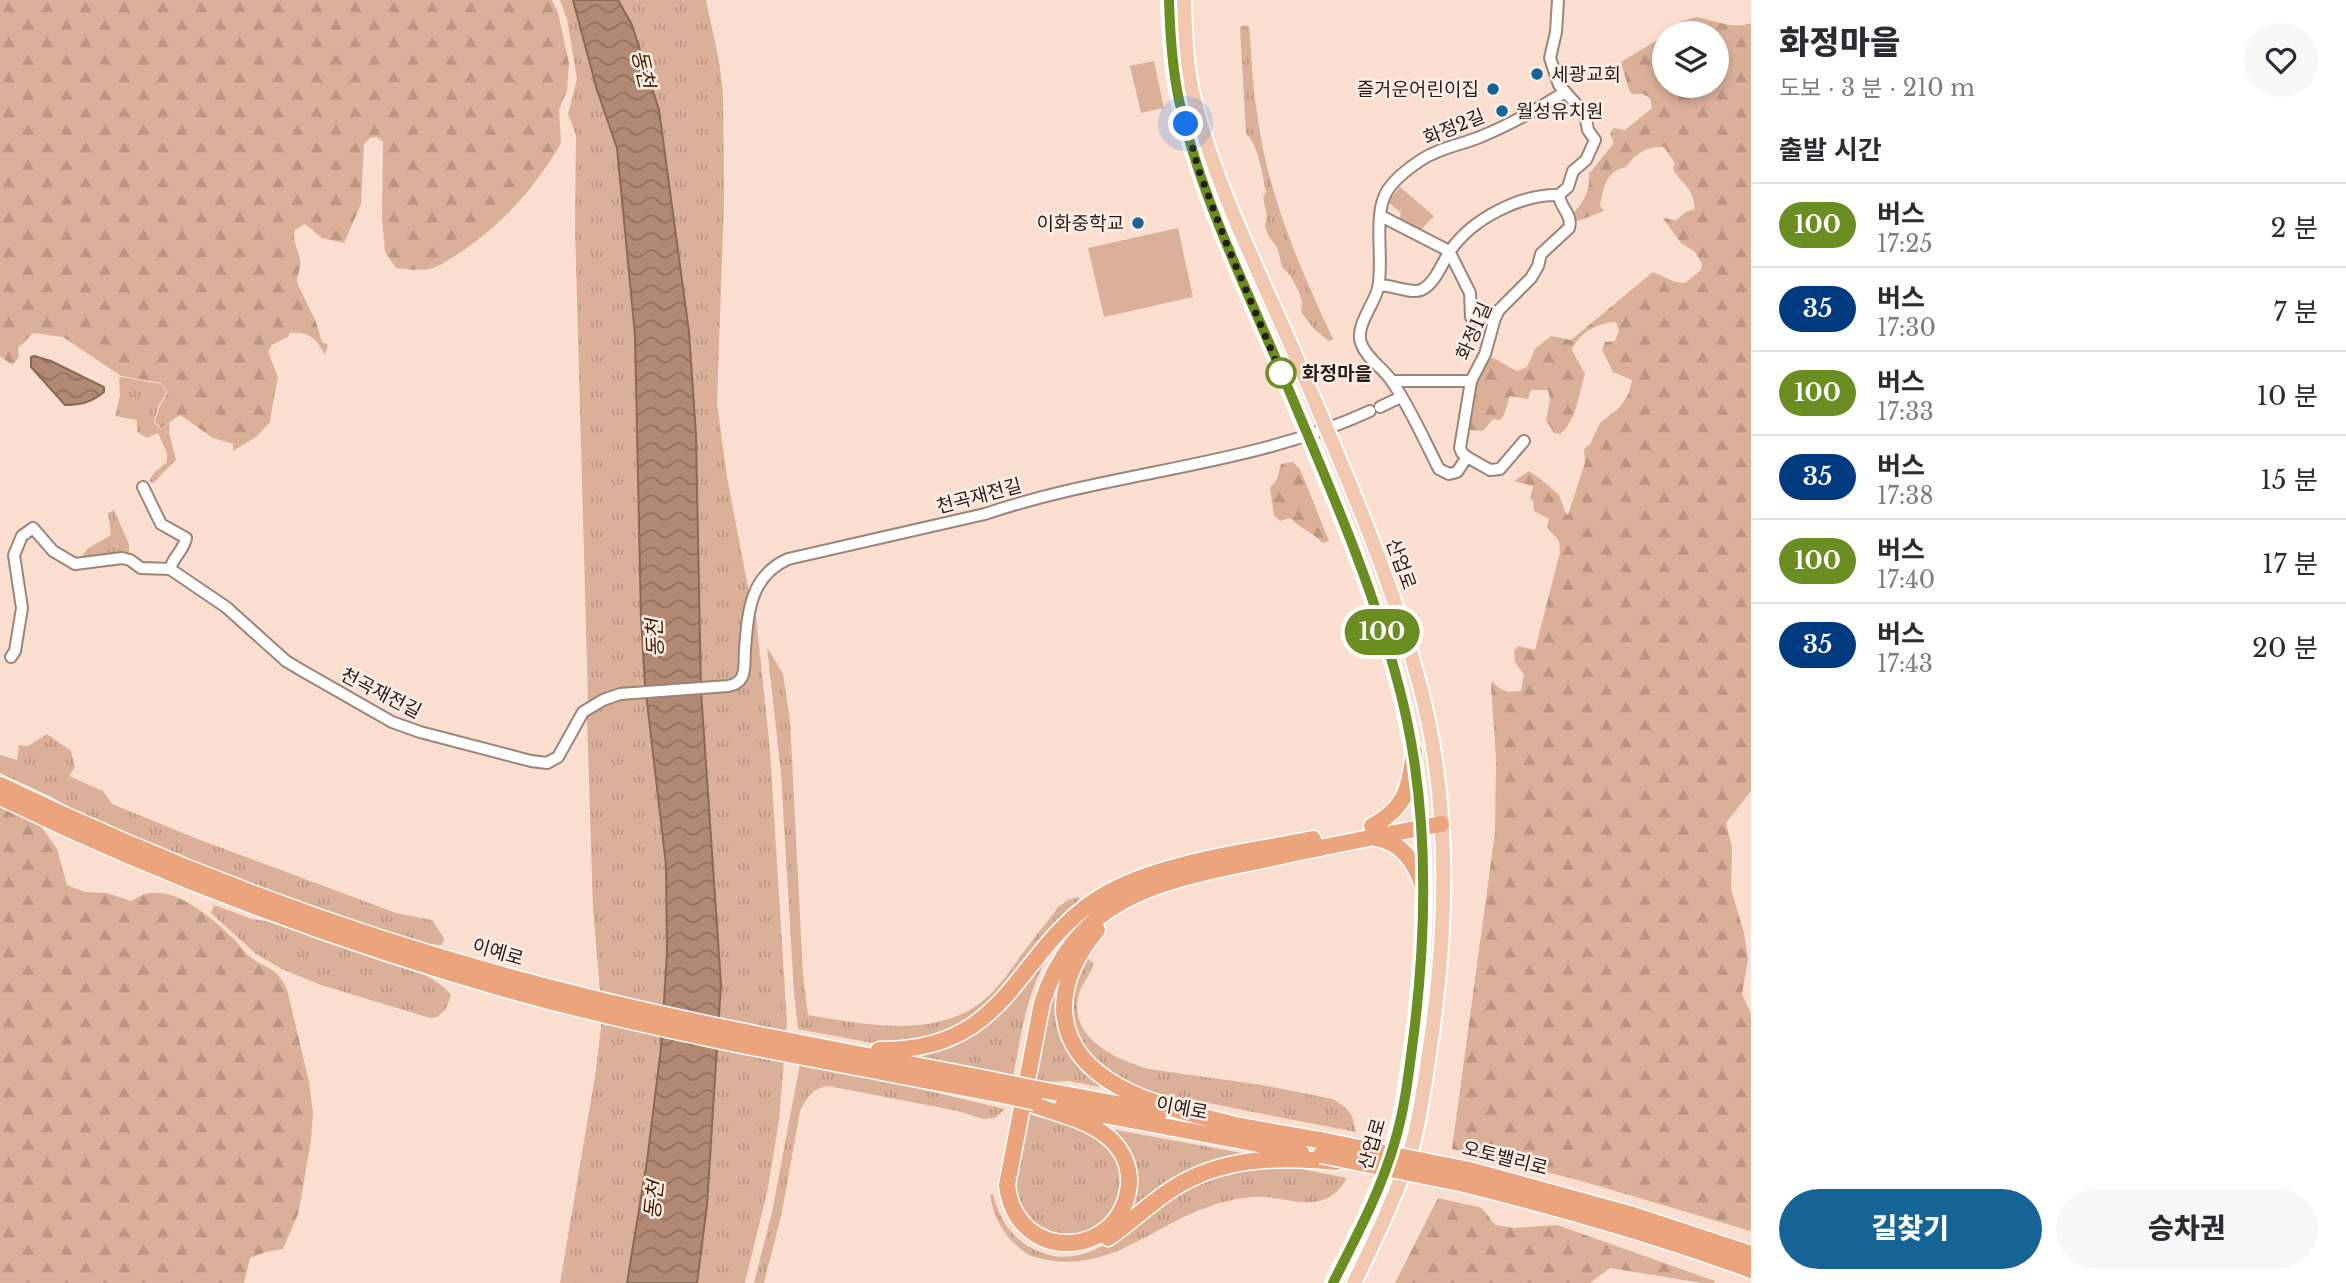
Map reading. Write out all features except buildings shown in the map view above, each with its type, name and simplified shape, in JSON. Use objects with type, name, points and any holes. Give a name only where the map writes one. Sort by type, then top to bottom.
[{"type":"highway","points":[[1036,1099],[1095,1128],[1116,1145],[1123,1155],[1129,1177],[1125,1203],[1113,1223],[1092,1237],[1064,1243],[1051,1241],[1029,1230],[1021,1222],[1008,1198],[1008,1171],[1042,1003],[1058,965],[1093,920],[1132,895],[1157,885],[1371,832],[1403,801],[1412,771],[1414,751]]},
{"type":"highway","name":"이예로","points":[[0,785],[237,888],[416,956]]},
{"type":"highway","name":"이예로","points":[[0,797],[51,822],[232,898],[332,935],[806,1050],[1005,1089],[1036,1099],[1322,1152]]},
{"type":"highway","points":[[806,1050],[900,1050],[921,1047],[957,1035],[992,1012],[1009,995],[1045,949],[1082,910],[1112,891],[1140,878],[1166,870],[1441,819]]},
{"type":"highway","points":[[1371,832],[1403,851],[1411,859],[1423,886]]},
{"type":"highway","points":[[1166,870],[1110,897],[1090,913],[1060,946],[1042,980],[1035,1000],[1000,1170],[1000,1198],[1006,1213],[1014,1225],[1038,1244],[1065,1251],[1079,1250],[1108,1238],[1167,1192],[1191,1178],[1241,1162],[1322,1152]]},
{"type":"highway","points":[[1157,885],[1113,914],[1080,953],[1070,977],[1064,1003],[1069,1038],[1090,1067],[1123,1089],[1185,1111],[1243,1127]]},
{"type":"highway","name":"이예로","points":[[1036,1099],[1243,1127]]},
{"type":"highway","name":"오토밸리로","points":[[1243,1127],[1380,1167],[1466,1177],[1545,1204],[1631,1228],[1751,1270]]},
{"type":"highway","name":"오토밸리로","points":[[1322,1152],[1466,1177],[1633,1215],[1751,1255]]},
{"type":"main road","name":"산업로","points":[[1169,0],[1170,44],[1179,100],[1199,171],[1375,607],[1399,685],[1414,751],[1421,822],[1424,915],[1419,995],[1407,1085],[1396,1139],[1381,1183],[1333,1283]]},
{"type":"main road","name":"산업로","points":[[1184,0],[1185,44],[1194,99],[1214,165],[1327,428],[1376,550],[1419,681],[1433,748],[1441,819],[1443,915],[1439,982],[1424,1087],[1413,1143],[1399,1187],[1354,1283]]},
{"type":"street","points":[[1378,285],[1391,285],[1414,292],[1421,290],[1433,278],[1449,251],[1466,233],[1508,207],[1540,196],[1559,195],[1568,187],[1573,171],[1586,160],[1595,140],[1588,130],[1585,114],[1559,85],[1550,58],[1556,32],[1558,0]]},
{"type":"street","name":"화정2길","points":[[1392,381],[1365,352],[1360,341],[1360,332],[1373,304],[1378,285],[1381,216],[1385,195],[1423,158],[1488,133],[1565,92]]},
{"type":"street","name":"화정1길","points":[[1467,457],[1460,448],[1471,381],[1485,354],[1494,318],[1499,310],[1531,278],[1541,254],[1569,228],[1570,217],[1559,195]]},
{"type":"street","points":[[1381,216],[1449,251],[1470,293],[1471,317],[1474,320],[1494,318]]},
{"type":"street","points":[[1471,381],[1392,381],[1440,469],[1453,474],[1467,457],[1490,470],[1500,469],[1524,440]]},
{"type":"street","name":"천곡재전길","points":[[11,657],[15,651],[22,608],[14,555],[18,542],[33,528],[53,551],[75,564],[122,558],[141,568],[170,569],[226,607],[300,670],[378,715],[420,732],[547,763],[558,757],[583,712],[603,700],[620,694],[729,686],[737,683],[742,676],[750,614],[758,584],[769,569],[788,559],[985,514],[1133,475],[1242,453],[1308,436],[1401,397]]},
{"type":"street","points":[[143,487],[161,524],[186,538],[170,569]]},
{"type":"green space","points":[[0,0],[552,0],[558,13],[569,63],[567,90],[559,110],[561,143],[528,191],[489,231],[440,265],[417,270],[396,268],[385,252],[382,217],[383,142],[377,137],[370,138],[364,144],[361,204],[344,243],[322,238],[305,224],[295,230],[294,239],[300,262],[298,285],[316,322],[322,342],[328,345],[325,355],[315,340],[302,333],[290,333],[288,337],[272,345],[268,352],[278,377],[271,421],[256,437],[233,451],[233,444],[213,438],[180,415],[161,428],[155,422],[168,392],[161,383],[121,376],[63,337],[33,333],[18,348],[19,357],[12,365],[0,356]]},
{"type":"green space","points":[[560,0],[573,0],[597,90],[617,148],[635,335],[645,685],[616,688],[588,701],[575,227],[576,135],[568,114],[577,79],[567,19]]},
{"type":"green space","points":[[618,0],[706,0],[723,93],[724,201],[717,403],[727,477],[749,592],[736,688],[745,682],[752,616],[756,616],[770,750],[787,1024],[779,1121],[768,1188],[745,1283],[697,1283],[707,1205],[721,984],[701,691],[696,435],[689,332],[659,110]]},
{"type":"green space","points":[[1696,17],[1713,21],[1683,21]]},
{"type":"green space","points":[[1751,23],[1751,791],[1726,823],[1732,848],[1731,889],[1744,933],[1748,959],[1742,994],[1751,1014],[1751,1231],[1578,1180],[1452,1149],[1495,832],[1496,758],[1491,686],[1492,681],[1505,691],[1521,691],[1524,675],[1515,662],[1514,651],[1518,646],[1535,650],[1560,552],[1559,541],[1547,527],[1549,519],[1534,511],[1533,501],[1530,499],[1533,486],[1514,481],[1529,471],[1558,494],[1568,515],[1585,463],[1584,449],[1590,444],[1600,423],[1620,407],[1629,393],[1632,380],[1613,372],[1602,350],[1605,342],[1615,341],[1619,331],[1616,322],[1590,330],[1579,338],[1572,350],[1585,374],[1573,415],[1560,434],[1554,433],[1546,420],[1550,400],[1548,390],[1531,390],[1528,399],[1510,396],[1500,420],[1493,419],[1483,431],[1469,430],[1477,381],[1488,358],[1517,371],[1527,367],[1535,349],[1551,336],[1571,340],[1653,272],[1675,282],[1685,283],[1701,270],[1702,264],[1695,252],[1681,243],[1663,218],[1676,220],[1695,209],[1692,195],[1673,169],[1675,163],[1664,147],[1642,152],[1626,167],[1614,172],[1604,187],[1600,206],[1604,211],[1575,222],[1572,214],[1585,196],[1589,174],[1614,143],[1610,134],[1613,128],[1625,130],[1652,108],[1650,98],[1643,94],[1632,94],[1629,90],[1621,62],[1652,43],[1652,98],[1729,98],[1729,25]]},
{"type":"green space","points":[[1240,27],[1249,27],[1256,109],[1269,174],[1292,246],[1333,339],[1329,341],[1315,330],[1301,312],[1299,292],[1290,275],[1282,267],[1278,249],[1265,226],[1267,216],[1263,197],[1266,192],[1257,152],[1246,134]]},
{"type":"green space","points":[[1154,61],[1164,108],[1141,113],[1130,66]]},
{"type":"green space","points":[[1400,187],[1434,216],[1421,230],[1399,219],[1401,213],[1388,202]]},
{"type":"green space","points":[[1178,228],[1193,297],[1104,317],[1088,248]]},
{"type":"green space","points":[[121,377],[161,384],[167,392],[158,407],[154,423],[161,429],[170,422],[169,433],[176,460],[153,483],[149,481],[167,462],[167,453],[158,433],[147,438],[137,432],[137,420],[115,416]]},
{"type":"green space","points":[[1293,462],[1300,469],[1329,541],[1323,543],[1290,518],[1280,521],[1274,515],[1270,488],[1277,479],[1281,464]]},
{"type":"green space","points":[[114,510],[129,544],[129,552],[80,560],[87,549],[111,535],[108,513]]},
{"type":"green space","points":[[767,647],[783,674],[790,720],[803,975],[808,1015],[897,1026],[941,1021],[961,1014],[980,1003],[995,989],[1058,907],[1068,900],[1078,897],[1080,900],[1055,925],[987,1007],[944,1034],[892,1044],[872,1043],[798,1029],[781,774]]},
{"type":"green space","points":[[646,695],[666,865],[667,953],[661,1048],[647,1161],[627,1283],[560,1283],[601,1027],[593,908],[587,719],[605,704],[621,698]]},
{"type":"green space","points":[[47,734],[71,751],[75,767],[69,776],[103,791],[112,804],[396,913],[432,920],[444,938],[442,945],[426,944],[390,933],[267,891],[79,813],[0,773],[0,755],[17,760],[19,745],[28,746]]},
{"type":"green space","points":[[0,807],[40,825],[57,849],[67,885],[85,892],[107,893],[131,901],[143,895],[162,893],[185,901],[217,923],[248,955],[274,971],[283,981],[309,1082],[313,1112],[311,1140],[298,1214],[283,1249],[250,1258],[244,1283],[0,1283]]},
{"type":"green space","points":[[214,905],[252,919],[276,923],[416,971],[439,984],[451,995],[446,1009],[437,1017],[430,1018],[321,985],[282,969],[256,954],[211,913]]},
{"type":"green space","points":[[1043,958],[1046,960],[1029,1002],[1013,1076],[914,1058],[914,1054],[935,1050]]},
{"type":"green space","points":[[1088,959],[1094,963],[1079,993],[1077,1012],[1081,1025],[1089,1036],[1110,1053],[1149,1069],[1262,1085],[1333,1099],[1352,1116],[1356,1132],[1158,1093],[1130,1084],[1106,1071],[1081,1044],[1072,1018],[1071,1002],[1075,982]]},
{"type":"green space","points":[[1064,964],[1060,1006],[1100,1081],[1099,1087],[1069,1081],[1032,1080],[1044,1014]]},
{"type":"green space","points":[[800,1064],[1005,1109],[995,1118],[983,1119],[958,1111],[828,1086],[814,1092],[800,1111],[782,1212],[764,1283],[754,1283],[772,1212]]},
{"type":"green space","points":[[1025,1112],[1071,1123],[1105,1141],[1121,1165],[1122,1194],[1104,1224],[1071,1239],[1031,1227],[1011,1185]]},
{"type":"green space","points":[[1111,1129],[1247,1154],[1128,1216],[1133,1197],[1109,1132]]},
{"type":"green space","points":[[1281,1165],[1347,1178],[1330,1197],[1321,1201],[1300,1202],[1261,1197],[1228,1201],[1202,1209],[1108,1254],[1084,1261],[1058,1261],[1029,1255],[1003,1230],[990,1195],[993,1194],[1005,1224],[1021,1241],[1050,1255],[1072,1256],[1092,1251],[1111,1241],[1165,1201],[1208,1178],[1237,1170]]},
{"type":"green space","points":[[1438,1198],[1482,1208],[1495,1225],[1514,1228],[1557,1225],[1715,1281],[1702,1283],[1610,1268],[1590,1283],[1395,1283]]},
{"type":"water","name":"동천","points":[[573,0],[618,0],[632,25],[659,110],[689,332],[696,435],[701,691],[721,984],[707,1205],[697,1283],[627,1283],[647,1161],[661,1048],[667,953],[666,865],[645,685],[635,335],[617,148],[597,90]]},
{"type":"water","points":[[31,357],[51,361],[104,387],[104,392],[86,402],[65,405],[31,367]]},
{"type":"bus line","name":"100","points":[[1169,0],[1170,44],[1179,100],[1199,171],[1227,245],[1347,532],[1375,607],[1399,685],[1414,751],[1421,817],[1424,915],[1419,995],[1407,1085],[1396,1139],[1381,1183],[1333,1283]]},
{"type":"place","name":"세광교회","points":[[1537,74]]},
{"type":"place","name":"즐거운어린이집","points":[[1493,89]]},
{"type":"place","name":"월성유치원","points":[[1502,111]]},
{"type":"place","name":"이화중학교","points":[[1138,223]]},
{"type":"place","name":"화정마을","points":[[1281,373]]},
{"type":"route","points":[[1186,124],[1199,171],[1227,245],[1281,373]]}]
